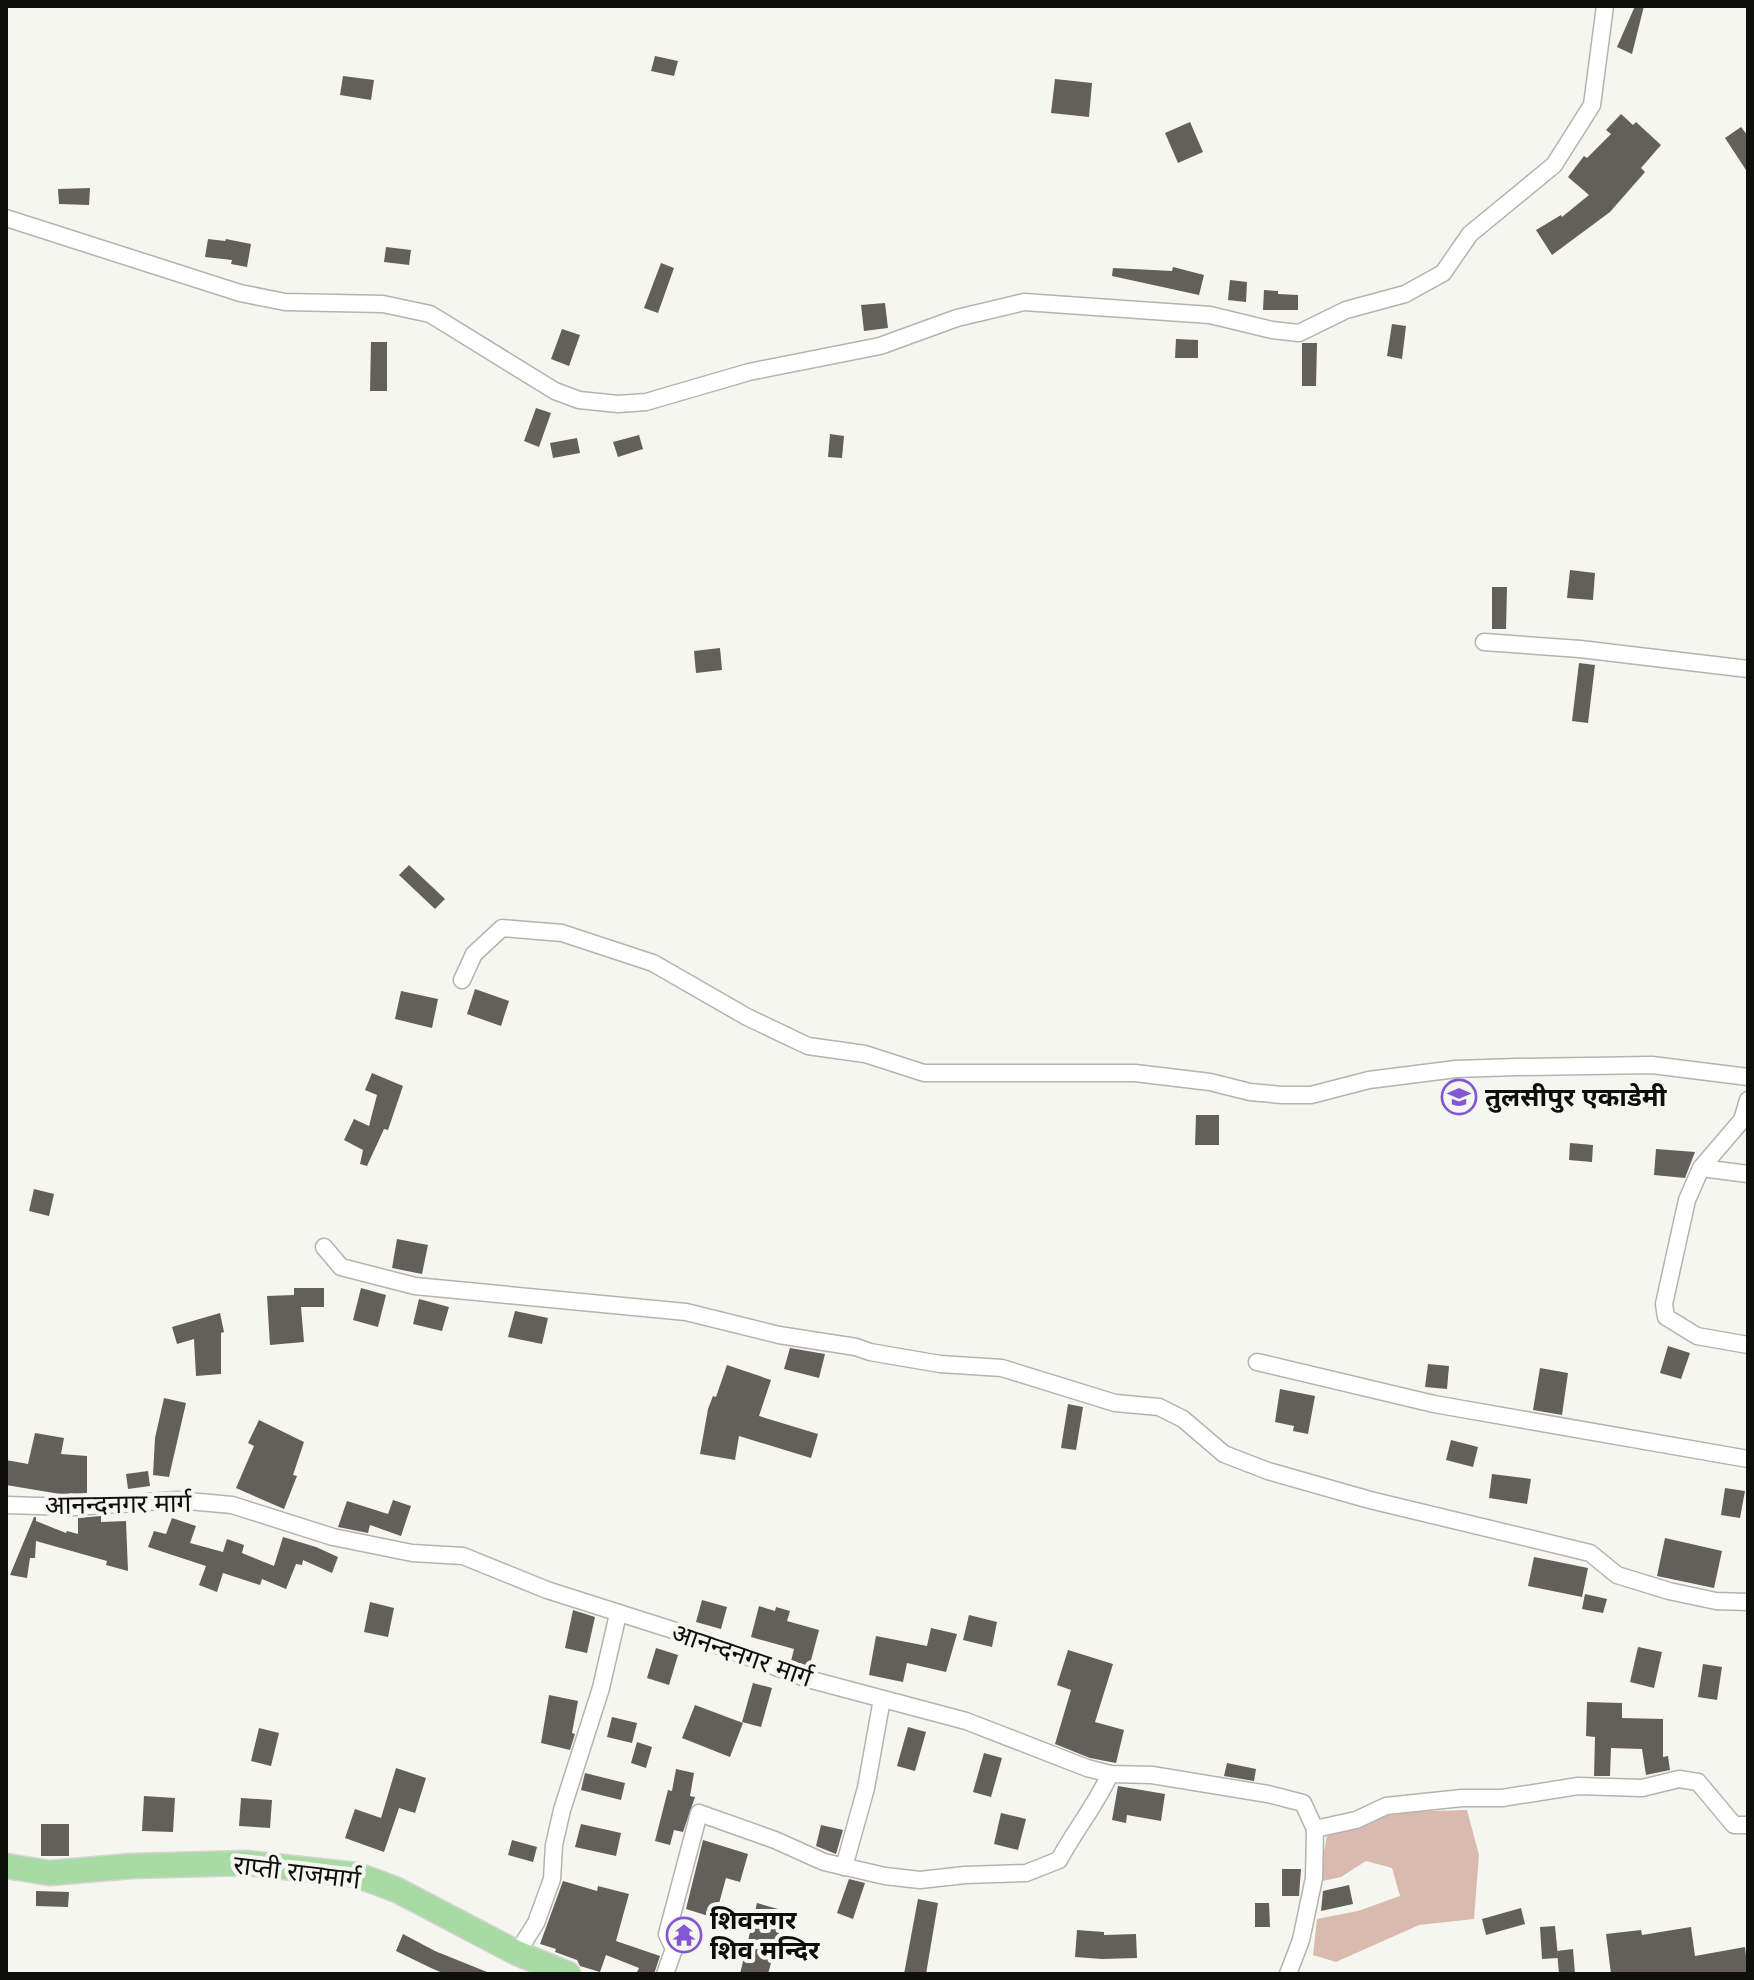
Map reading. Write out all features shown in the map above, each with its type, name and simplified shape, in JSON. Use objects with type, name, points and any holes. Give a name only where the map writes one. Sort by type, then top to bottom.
[{"type":"main road","name":"राप्ती राजमार्ग","points":[[6,1866],[50,1873],[132,1866],[247,1863],[357,1875],[397,1890],[517,1953],[568,1974]]},
{"type":"street","points":[[6,218],[240,293],[285,302],[383,304],[430,314],[555,391],[579,400],[618,404],[646,402],[749,372],[880,346],[957,318],[1024,302],[1210,315],[1272,330],[1299,333],[1346,310],[1405,294],[1443,273],[1470,234],[1554,165],[1592,105],[1605,6]]},
{"type":"street","points":[[1484,642],[1580,649],[1748,669]]},
{"type":"street","points":[[462,980],[474,954],[502,928],[562,933],[653,963],[747,1017],[808,1046],[865,1054],[924,1073],[1135,1073],[1282,1095],[1311,1095],[1369,1080],[1456,1069],[1652,1065],[1748,1077]]},
{"type":"street","points":[[1748,1100],[1742,1120],[1701,1168],[1687,1200],[1664,1304],[1666,1317],[1697,1336],[1748,1345]]},
{"type":"street","points":[[1701,1168],[1748,1174]]},
{"type":"street","points":[[324,1247],[341,1267],[415,1286],[686,1312],[779,1335],[870,1352],[940,1364],[1002,1368],[1115,1403],[1159,1407],[1183,1419],[1224,1454],[1268,1471],[1370,1500],[1590,1553],[1617,1575],[1669,1591],[1716,1601],[1748,1602]]},
{"type":"street","points":[[1257,1362],[1434,1404],[1748,1459]]},
{"type":"street","name":"आनन्दनगर मार्ग","points":[[6,1505],[73,1507],[177,1500],[232,1505],[333,1537],[412,1553],[463,1556],[547,1590],[704,1640],[808,1679],[966,1721],[1110,1774],[1152,1775],[1268,1794],[1303,1803],[1315,1829]]},
{"type":"street","points":[[517,1953],[536,1923],[552,1879],[554,1845],[562,1810],[601,1688],[618,1614]]},
{"type":"street","points":[[844,1867],[866,1788],[882,1699]]},
{"type":"street","points":[[665,1974],[674,1949],[667,1934],[699,1813],[844,1867],[920,1880],[1026,1873],[1059,1860],[1073,1834],[1099,1800],[1110,1774]]},
{"type":"street","points":[[1288,1974],[1301,1940],[1314,1878],[1315,1829],[1356,1820],[1386,1806],[1462,1798],[1502,1798],[1578,1786],[1642,1788],[1679,1779],[1698,1782],[1734,1825],[1748,1825]]},
{"type":"shaded area","points":[[1467,1810],[1479,1855],[1474,1919],[1419,1925],[1336,1962],[1313,1955],[1317,1919],[1358,1911],[1400,1896],[1392,1868],[1366,1861],[1341,1877],[1318,1882],[1327,1836],[1397,1812]]},
{"type":"building","points":[[1635,6],[1644,6],[1632,54],[1617,47]]},
{"type":"building","points":[[655,56],[678,61],[674,76],[651,71]]},
{"type":"building","points":[[343,76],[374,80],[371,100],[340,95]]},
{"type":"building","points":[[1055,79],[1092,83],[1089,117],[1051,113]]},
{"type":"building","points":[[1621,114],[1633,125],[1636,122],[1661,145],[1641,168],[1645,172],[1610,212],[1552,255],[1536,230],[1562,217],[1589,195],[1568,177],[1584,156],[1587,158],[1611,134],[1606,130]]},
{"type":"building","points":[[1190,122],[1203,152],[1178,163],[1165,133]]},
{"type":"building","points":[[1741,127],[1748,136],[1748,173],[1725,138]]},
{"type":"building","points":[[90,188],[89,205],[59,204],[58,189]]},
{"type":"building","points":[[208,239],[251,244],[247,267],[231,264],[232,260],[205,257]]},
{"type":"building","points":[[386,247],[411,250],[409,265],[384,262]]},
{"type":"building","points":[[661,263],[674,268],[658,313],[644,308]]},
{"type":"building","points":[[1173,267],[1204,275],[1199,295],[1112,276],[1113,268],[1172,271]]},
{"type":"building","points":[[1230,280],[1247,282],[1246,302],[1228,300]]},
{"type":"building","points":[[1264,290],[1298,295],[1298,310],[1263,310]]},
{"type":"building","points":[[885,303],[888,328],[864,331],[861,305]]},
{"type":"building","points":[[1392,324],[1406,326],[1402,359],[1387,356]]},
{"type":"building","points":[[562,329],[580,335],[569,366],[551,359]]},
{"type":"building","points":[[1176,339],[1198,340],[1198,358],[1175,358]]},
{"type":"building","points":[[371,342],[387,342],[387,391],[370,391]]},
{"type":"building","points":[[1302,343],[1317,343],[1316,386],[1302,386]]},
{"type":"building","points":[[536,408],[551,413],[539,447],[524,441]]},
{"type":"building","points":[[830,434],[844,436],[842,458],[828,457]]},
{"type":"building","points":[[639,435],[643,449],[618,457],[613,442]]},
{"type":"building","points":[[577,438],[580,453],[553,458],[550,443]]},
{"type":"building","points":[[1570,570],[1595,573],[1593,600],[1567,598]]},
{"type":"building","points":[[1492,587],[1507,587],[1506,629],[1492,629]]},
{"type":"building","points":[[720,648],[722,670],[696,673],[694,651]]},
{"type":"building","points":[[1579,663],[1595,665],[1588,723],[1572,721]]},
{"type":"building","points":[[409,865],[445,899],[435,909],[399,875]]},
{"type":"building","points":[[475,989],[509,1001],[501,1026],[467,1014]]},
{"type":"building","points":[[401,991],[438,999],[432,1028],[395,1019]]},
{"type":"building","points":[[372,1073],[403,1086],[388,1130],[384,1129],[367,1166],[360,1164],[363,1150],[344,1140],[354,1119],[369,1126],[377,1095],[365,1090]]},
{"type":"building","points":[[1196,1115],[1219,1115],[1219,1145],[1195,1145]]},
{"type":"building","points":[[1570,1143],[1593,1145],[1592,1162],[1569,1160]]},
{"type":"building","points":[[1656,1149],[1695,1152],[1685,1178],[1654,1175]]},
{"type":"building","points":[[34,1189],[54,1194],[49,1216],[29,1211]]},
{"type":"building","points":[[397,1239],[428,1245],[422,1274],[392,1268]]},
{"type":"building","points":[[294,1288],[324,1288],[324,1307],[301,1307],[304,1342],[270,1345],[267,1296],[294,1295]]},
{"type":"building","points":[[361,1288],[386,1295],[378,1327],[353,1320]]},
{"type":"building","points":[[419,1299],[449,1307],[442,1331],[413,1324]]},
{"type":"building","points":[[515,1311],[548,1318],[542,1344],[508,1337]]},
{"type":"building","points":[[220,1313],[224,1332],[221,1333],[221,1374],[196,1376],[194,1339],[177,1344],[172,1327]]},
{"type":"building","points":[[1668,1346],[1690,1353],[1681,1379],[1660,1373]]},
{"type":"building","points":[[790,1348],[825,1354],[819,1378],[784,1369]]},
{"type":"building","points":[[1428,1364],[1449,1366],[1447,1389],[1425,1387]]},
{"type":"building","points":[[727,1365],[771,1380],[759,1416],[818,1434],[811,1458],[739,1436],[735,1460],[700,1454],[708,1409],[713,1396],[716,1397]]},
{"type":"building","points":[[1540,1368],[1568,1373],[1562,1415],[1533,1410]]},
{"type":"building","points":[[1280,1389],[1315,1396],[1308,1434],[1293,1431],[1294,1426],[1275,1422]]},
{"type":"building","points":[[164,1398],[186,1403],[169,1477],[153,1475],[155,1438]]},
{"type":"building","points":[[1068,1404],[1083,1407],[1076,1450],[1061,1448]]},
{"type":"building","points":[[259,1420],[304,1442],[293,1475],[297,1476],[284,1509],[236,1488],[254,1446],[248,1443]]},
{"type":"building","points":[[35,1433],[64,1438],[61,1454],[87,1456],[87,1494],[60,1494],[6,1485],[6,1460],[28,1464]]},
{"type":"building","points":[[1451,1440],[1478,1447],[1473,1467],[1446,1460]]},
{"type":"building","points":[[148,1471],[150,1486],[128,1489],[126,1474]]},
{"type":"building","points":[[1492,1474],[1531,1479],[1527,1504],[1489,1498]]},
{"type":"building","points":[[1725,1488],[1745,1491],[1740,1518],[1721,1515]]},
{"type":"building","points":[[393,1500],[411,1506],[401,1536],[370,1525],[368,1533],[338,1527],[347,1501],[388,1514]]},
{"type":"building","points":[[101,1516],[101,1522],[126,1521],[128,1571],[106,1565],[107,1561],[36,1541],[35,1558],[30,1558],[27,1578],[10,1575],[34,1517],[36,1521],[66,1533],[78,1534],[78,1518]]},
{"type":"building","points":[[172,1518],[196,1526],[190,1543],[223,1552],[227,1539],[244,1545],[242,1553],[274,1566],[283,1537],[338,1557],[332,1573],[303,1560],[302,1565],[296,1564],[286,1589],[262,1579],[260,1585],[223,1573],[217,1592],[199,1585],[206,1566],[148,1547],[154,1531],[166,1534]]},
{"type":"building","points":[[1665,1538],[1722,1551],[1714,1588],[1657,1576]]},
{"type":"building","points":[[1534,1557],[1588,1568],[1582,1597],[1528,1586]]},
{"type":"building","points":[[1585,1594],[1607,1599],[1603,1613],[1582,1609]]},
{"type":"building","points":[[702,1600],[727,1607],[721,1629],[696,1622]]},
{"type":"building","points":[[370,1602],[394,1608],[388,1637],[364,1632]]},
{"type":"building","points":[[759,1606],[790,1611],[787,1621],[819,1630],[809,1668],[791,1661],[794,1649],[751,1637]]},
{"type":"building","points":[[573,1610],[595,1617],[587,1653],[565,1648]]},
{"type":"building","points":[[969,1615],[997,1622],[992,1647],[963,1640]]},
{"type":"building","points":[[931,1628],[957,1634],[946,1672],[907,1663],[903,1682],[869,1675],[876,1636],[927,1646]]},
{"type":"building","points":[[1638,1647],[1662,1652],[1654,1688],[1630,1682]]},
{"type":"building","points":[[656,1648],[678,1655],[669,1685],[647,1678]]},
{"type":"building","points":[[1068,1650],[1113,1664],[1095,1722],[1124,1730],[1116,1763],[1090,1758],[1055,1744],[1071,1690],[1057,1685]]},
{"type":"building","points":[[1703,1664],[1722,1667],[1717,1700],[1698,1697]]},
{"type":"building","points":[[753,1683],[772,1688],[761,1727],[742,1722]]},
{"type":"building","points":[[549,1695],[578,1701],[570,1750],[541,1743]]},
{"type":"building","points":[[1587,1702],[1622,1703],[1622,1718],[1663,1719],[1663,1757],[1668,1756],[1670,1770],[1646,1775],[1642,1749],[1611,1748],[1610,1776],[1594,1776],[1595,1737],[1586,1736]]},
{"type":"building","points":[[695,1705],[743,1723],[730,1757],[682,1738]]},
{"type":"building","points":[[612,1717],[637,1723],[632,1743],[607,1737]]},
{"type":"building","points":[[908,1727],[926,1732],[915,1771],[897,1766]]},
{"type":"building","points":[[259,1728],[279,1733],[271,1766],[251,1761]]},
{"type":"building","points":[[637,1742],[652,1747],[646,1768],[631,1763]]},
{"type":"building","points":[[984,1753],[1002,1758],[991,1797],[973,1792]]},
{"type":"building","points":[[1227,1763],[1256,1769],[1254,1781],[1224,1776]]},
{"type":"building","points":[[396,1768],[426,1778],[415,1813],[399,1808],[384,1852],[345,1838],[355,1809],[381,1818]]},
{"type":"building","points":[[676,1769],[694,1773],[690,1796],[695,1797],[683,1832],[674,1830],[670,1845],[655,1841]]},
{"type":"building","points":[[585,1773],[625,1783],[621,1800],[581,1790]]},
{"type":"building","points":[[1118,1786],[1165,1794],[1161,1821],[1127,1815],[1126,1823],[1112,1820]]},
{"type":"building","points":[[144,1796],[175,1798],[173,1832],[142,1831]]},
{"type":"building","points":[[241,1798],[272,1800],[270,1828],[239,1826]]},
{"type":"building","points":[[1001,1813],[1026,1819],[1018,1850],[994,1844]]},
{"type":"building","points":[[41,1824],[69,1824],[69,1856],[41,1856]]},
{"type":"building","points":[[581,1824],[621,1833],[616,1856],[575,1847]]},
{"type":"building","points":[[821,1825],[843,1830],[836,1854],[816,1846]]},
{"type":"building","points":[[512,1840],[537,1847],[533,1862],[508,1855]]},
{"type":"building","points":[[703,1840],[748,1854],[740,1882],[726,1878],[715,1918],[686,1909]]},
{"type":"building","points":[[1282,1869],[1301,1869],[1299,1896],[1282,1896]]},
{"type":"building","points":[[849,1879],[865,1883],[853,1919],[837,1913]]},
{"type":"building","points":[[563,1881],[597,1891],[598,1886],[629,1894],[616,1941],[660,1956],[654,1974],[636,1974],[639,1968],[606,1955],[600,1972],[580,1966],[577,1960],[540,1944]]},
{"type":"building","points":[[1349,1885],[1353,1904],[1321,1911],[1323,1891]]},
{"type":"building","points":[[36,1891],[69,1892],[68,1907],[36,1906]]},
{"type":"building","points":[[918,1899],[938,1903],[926,1974],[904,1974]]},
{"type":"building","points":[[757,1903],[785,1911],[768,1974],[740,1974]]},
{"type":"building","points":[[1255,1903],[1269,1903],[1270,1927],[1255,1927]]},
{"type":"building","points":[[1521,1908],[1525,1924],[1486,1935],[1482,1919]]},
{"type":"building","points":[[1555,1926],[1558,1958],[1542,1959],[1540,1927]]},
{"type":"building","points":[[1691,1927],[1695,1956],[1745,1947],[1748,1974],[1611,1974],[1606,1934],[1641,1930],[1642,1935]]},
{"type":"building","points":[[1077,1930],[1104,1932],[1104,1935],[1136,1934],[1137,1958],[1075,1957]]},
{"type":"building","points":[[403,1934],[492,1974],[445,1974],[431,1968],[396,1951]]},
{"type":"building","points":[[1573,1949],[1575,1974],[1559,1974],[1557,1951]]},
{"type":"place","name":"तुलसीपुर एकाडेमी","points":[[1459,1097]]},
{"type":"place","name":"शिवनगर शिव मन्दिर","points":[[684,1935]]}]
